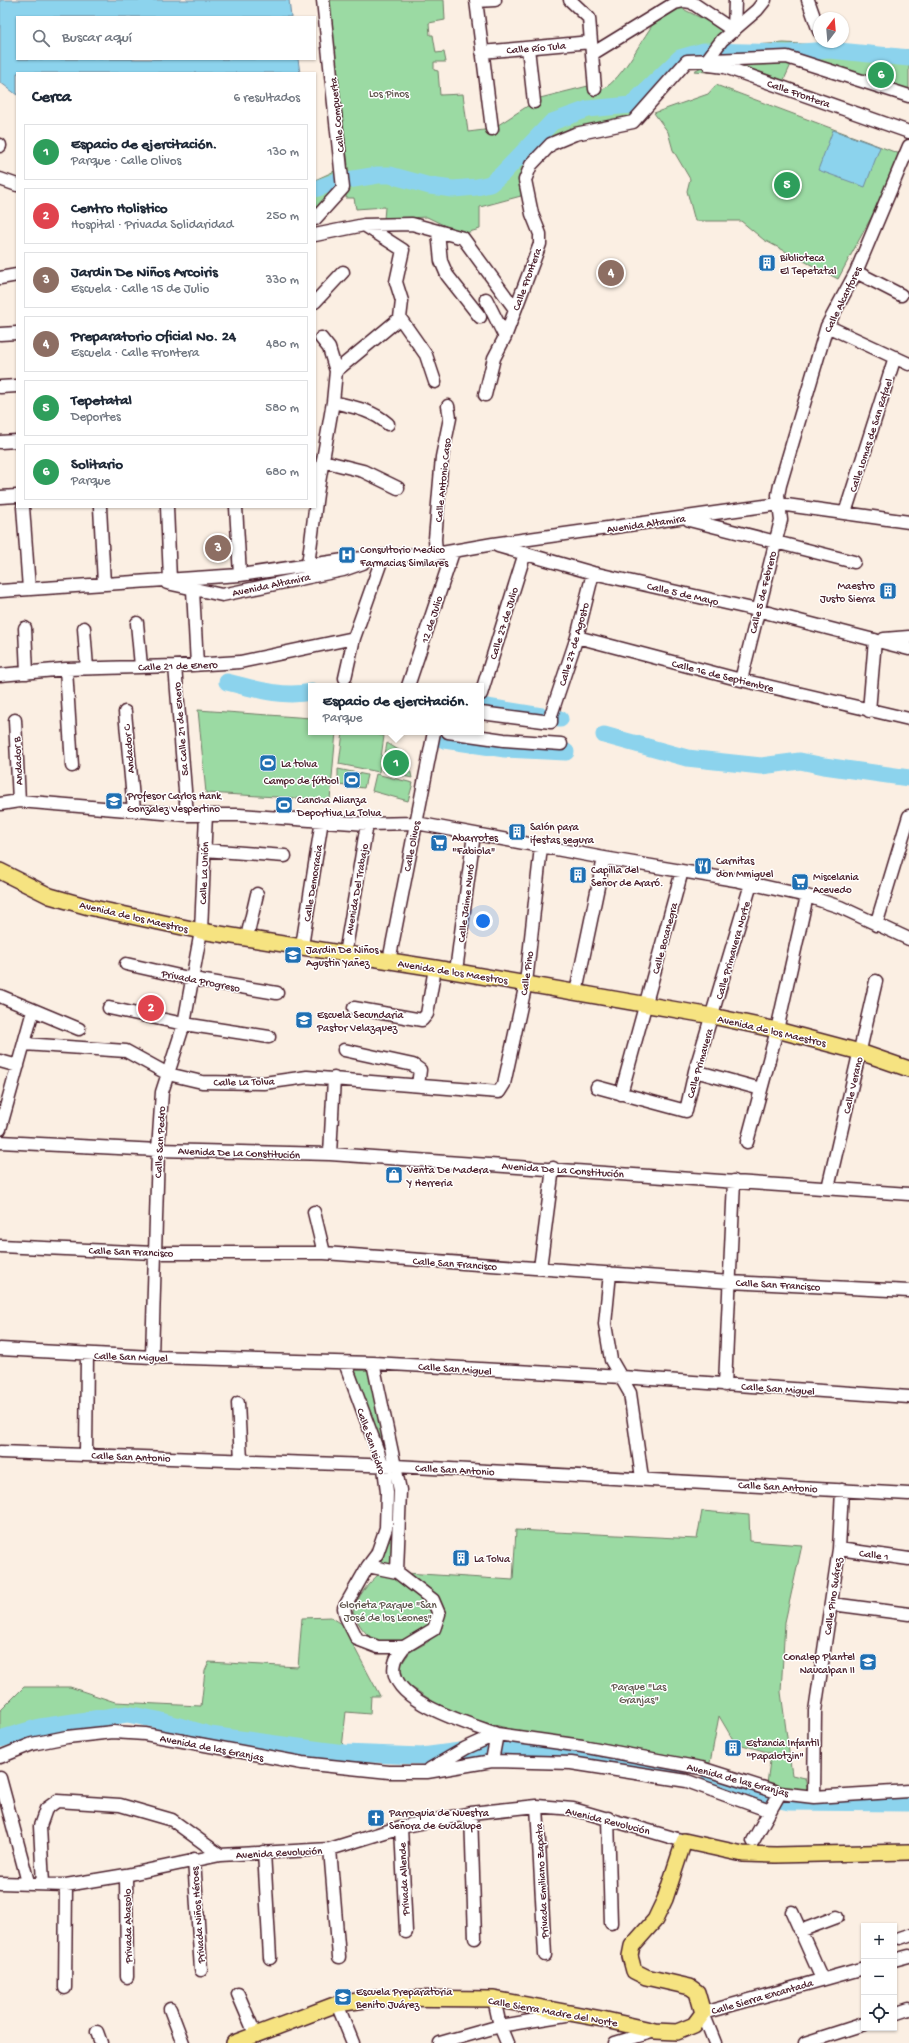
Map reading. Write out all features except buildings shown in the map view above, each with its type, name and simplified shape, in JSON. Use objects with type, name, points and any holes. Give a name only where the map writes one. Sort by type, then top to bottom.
[{"type":"main road","name":"Avenida de los Maestros","points":[[0,871],[50,896],[89,907],[201,931],[247,937],[456,971],[712,1016],[777,1030],[860,1052],[909,1069]]},
{"type":"main road","name":"Avenida Revolución","points":[[684,1841],[743,1854],[776,1855],[909,1852]]},
{"type":"main road","points":[[684,1841],[665,1899],[655,1920],[632,1946],[630,1956],[634,1971],[646,1977],[690,1987],[697,1992],[703,2013]]},
{"type":"main road","name":"Calle Sierra Madre del Norte","points":[[234,2043],[338,2004],[379,1998],[494,1999],[602,2019],[655,2031],[677,2032],[694,2025],[703,2013]]},
{"type":"street","name":"Calle Compuerta","points":[[316,218],[344,188],[323,0]]},
{"type":"street","points":[[492,129],[476,1],[495,0]]},
{"type":"street","points":[[570,0],[589,18],[595,89]]},
{"type":"street","points":[[734,31],[735,0]]},
{"type":"street","points":[[707,60],[722,40],[757,10],[765,0]]},
{"type":"street","points":[[808,0],[813,14]]},
{"type":"street","name":"Calle Río Tula","points":[[482,52],[528,48],[592,48],[675,3],[684,1],[692,2],[734,31]]},
{"type":"street","points":[[528,48],[534,102]]},
{"type":"street","points":[[687,61],[786,57],[909,96]]},
{"type":"street","name":"Calle Frontera","points":[[485,395],[494,358],[505,337],[540,244],[540,234],[532,214],[525,180],[530,165],[551,144],[575,134],[633,122],[687,61],[724,67],[909,132]]},
{"type":"street","name":"Calle Alcanfores","points":[[779,504],[780,485],[827,326],[856,272],[909,146]]},
{"type":"street","points":[[0,179],[16,185]]},
{"type":"street","points":[[316,234],[364,226],[412,224],[463,238],[515,309]]},
{"type":"street","points":[[364,226],[403,250],[396,282],[402,300],[400,318],[426,355],[436,382]]},
{"type":"street","points":[[438,232],[441,261],[447,275],[480,317]]},
{"type":"street","points":[[316,301],[343,272]]},
{"type":"street","points":[[856,272],[901,295]]},
{"type":"street","points":[[486,299],[505,337]]},
{"type":"street","points":[[336,371],[400,318]]},
{"type":"street","points":[[827,326],[909,364]]},
{"type":"street","points":[[0,334],[16,333]]},
{"type":"street","points":[[316,494],[333,402],[336,371],[329,348],[321,338]]},
{"type":"street","name":"Calle Lomas de San Rafael","points":[[845,513],[895,357]]},
{"type":"street","points":[[0,387],[16,386]]},
{"type":"street","points":[[333,402],[366,409],[379,416],[388,424]]},
{"type":"street","name":"Calle Antonio Caso","points":[[436,554],[435,539],[442,456],[450,418],[448,406]]},
{"type":"street","points":[[0,442],[16,441]]},
{"type":"street","points":[[323,461],[363,471],[398,488]]},
{"type":"street","points":[[0,497],[16,496]]},
{"type":"street","name":"Avenida Altamira","points":[[0,591],[164,581],[240,574],[383,556],[436,554],[493,544],[779,504],[909,522]]},
{"type":"street","name":"Calle 5 de Febrero","points":[[741,680],[757,610],[781,520],[779,504]]},
{"type":"street","points":[[23,508],[29,589]]},
{"type":"street","points":[[100,508],[104,584]]},
{"type":"street","points":[[164,581],[167,508]]},
{"type":"street","points":[[236,508],[240,574]]},
{"type":"street","points":[[308,565],[314,508]]},
{"type":"street","points":[[684,518],[854,562]]},
{"type":"street","name":"Calle 5 de Mayo","points":[[493,544],[593,573],[757,610],[909,649]]},
{"type":"street","name":"12 de Julio","points":[[409,683],[453,552]]},
{"type":"street","name":"Calle 27 de Julio","points":[[484,684],[525,553]]},
{"type":"street","points":[[345,678],[354,638],[383,556]]},
{"type":"street","name":"Avenida Altamira","points":[[164,581],[193,590],[222,595],[343,570],[383,556]]},
{"type":"street","name":"Calle 27 de Agosto","points":[[484,713],[551,719],[577,637],[593,573]]},
{"type":"street","points":[[193,590],[197,665]]},
{"type":"street","points":[[138,623],[141,666]]},
{"type":"street","points":[[25,628],[27,673]]},
{"type":"street","points":[[84,628],[87,668]]},
{"type":"street","name":"Calle 16 de Septiembre","points":[[577,637],[741,680],[869,711],[909,719]]},
{"type":"street","points":[[869,711],[875,640],[909,637]]},
{"type":"street","name":"Calle 21 de Enero","points":[[0,676],[66,669],[175,666],[240,662],[354,638]]},
{"type":"street","name":"5a Calle 21 de Enero","points":[[175,666],[187,815]]},
{"type":"street","points":[[66,669],[72,766]]},
{"type":"street","name":"Andador C","points":[[125,712],[134,810]]},
{"type":"street","name":"Andador B","points":[[14,720],[19,801]]},
{"type":"street","name":"Calle Olivos","points":[[389,961],[433,735]]},
{"type":"street","points":[[469,735],[504,740],[562,744]]},
{"type":"street","points":[[0,804],[19,801],[187,815],[206,814],[322,820],[367,824],[416,823],[541,847],[682,871],[807,896],[840,907],[909,939]]},
{"type":"street","name":"Calle La Unión","points":[[201,931],[206,814]]},
{"type":"street","points":[[876,925],[909,816]]},
{"type":"street","name":"Calle Democracia","points":[[302,946],[322,820]]},
{"type":"street","name":"Avenida Del Trabajo","points":[[345,954],[367,824]]},
{"type":"street","name":"Calle Jaime Nunó","points":[[456,971],[474,834]]},
{"type":"street","name":"Calle Pino","points":[[494,1093],[502,1089],[504,1084],[526,983],[541,847]]},
{"type":"street","points":[[204,850],[285,856]]},
{"type":"street","points":[[576,992],[604,858]]},
{"type":"street","name":"Calle Bocanegra","points":[[622,1094],[682,871]]},
{"type":"street","name":"Calle Primavera Norte","points":[[712,1016],[751,884]]},
{"type":"street","points":[[247,937],[257,894]]},
{"type":"street","points":[[747,1142],[777,1030],[807,896]]},
{"type":"street","name":"Calle San Pedro","points":[[152,1357],[154,1253],[162,1092],[184,1024],[201,931]]},
{"type":"street","name":"Privada Progreso","points":[[126,964],[193,979],[277,994]]},
{"type":"street","points":[[354,1008],[422,1020],[427,1014],[435,968]]},
{"type":"street","name":"Calle Verano","points":[[828,1188],[876,981]]},
{"type":"street","points":[[0,996],[33,1011],[78,1028]]},
{"type":"street","points":[[109,1008],[184,1024],[269,1037]]},
{"type":"street","points":[[0,1129],[33,1011]]},
{"type":"street","name":"Calle Primavera","points":[[622,1094],[686,1110],[695,1072],[712,1016]]},
{"type":"street","name":"Calle La Tolva","points":[[24,1044],[126,1051],[168,1074],[202,1082],[264,1083],[307,1077],[334,1078],[494,1093]]},
{"type":"street","points":[[344,1050],[413,1065],[420,1070],[418,1085]]},
{"type":"street","points":[[0,1061],[18,1066]]},
{"type":"street","points":[[695,1072],[761,1089]]},
{"type":"street","points":[[330,1154],[334,1078]]},
{"type":"street","points":[[597,1087],[622,1094]]},
{"type":"street","name":"Avenida De La Constitución","points":[[0,1142],[158,1150],[330,1154],[553,1168],[909,1194]]},
{"type":"street","points":[[540,1268],[553,1168]]},
{"type":"street","points":[[725,1385],[734,1181]]},
{"type":"street","points":[[314,1212],[324,1254]]},
{"type":"street","name":"Calle San Francisco","points":[[0,1246],[154,1253],[324,1254],[610,1272],[730,1282],[909,1291]]},
{"type":"street","points":[[610,1272],[604,1324],[611,1360],[630,1393],[642,1478]]},
{"type":"street","name":"Calle San Miguel","points":[[0,1349],[152,1357],[373,1363],[622,1377],[909,1397]]},
{"type":"street","points":[[86,1454],[87,1354]]},
{"type":"street","name":"Calle San Isidro","points":[[345,1363],[382,1465],[387,1492],[386,1528],[377,1554],[368,1566]]},
{"type":"street","name":"Calle San Isidro","points":[[373,1363],[400,1490],[397,1572]]},
{"type":"street","points":[[238,1402],[241,1460]]},
{"type":"street","name":"Calle San Antonio","points":[[0,1452],[382,1465],[642,1478],[909,1494]]},
{"type":"street","name":"Calle Pino Suárez","points":[[814,1797],[815,1711],[839,1549],[842,1490]]},
{"type":"street","name":"Calle 1","points":[[839,1549],[909,1559]]},
{"type":"street","points":[[368,1566],[397,1572],[433,1600],[439,1614],[434,1629],[404,1647],[378,1647],[357,1639],[346,1617],[344,1608],[368,1566]]},
{"type":"street","points":[[832,1604],[909,1614]]},
{"type":"street","name":"Avenida de las Granjas","points":[[404,1647],[394,1662],[394,1673],[401,1688],[415,1699],[496,1742],[582,1746],[701,1768],[776,1801]]},
{"type":"street","name":"Avenida de las Granjas","points":[[0,1757],[32,1744],[66,1737],[113,1732],[145,1734],[302,1763],[389,1772],[427,1772],[492,1761],[571,1763],[687,1781],[776,1801],[909,1791]]},
{"type":"street","points":[[427,1772],[439,1762],[466,1748],[496,1742],[492,1761]]},
{"type":"street","points":[[571,1763],[582,1746]]},
{"type":"street","points":[[0,1778],[28,1882]]},
{"type":"street","points":[[43,1884],[40,1826],[46,1809],[57,1801],[120,1805],[172,1820],[220,1855]]},
{"type":"street","points":[[753,1840],[776,1801]]},
{"type":"street","name":"Avenida Revolución","points":[[0,1883],[28,1882],[66,1885],[126,1875],[220,1855],[330,1849],[401,1827],[471,1813],[538,1806],[573,1809],[684,1841]]},
{"type":"street","name":"Privada Emiliano Zapata","points":[[538,1806],[545,1955]]},
{"type":"street","points":[[471,1813],[475,1938]]},
{"type":"street","points":[[608,1818],[611,1923]]},
{"type":"street","name":"Privada Allende","points":[[401,1827],[406,1932]]},
{"type":"street","points":[[330,1849],[339,1957]]},
{"type":"street","points":[[264,1852],[270,1958]]},
{"type":"street","name":"Privada Niños Héroes","points":[[194,1860],[201,1970]]},
{"type":"street","name":"Privada Abasolo","points":[[126,1875],[127,1977]]},
{"type":"street","points":[[65,1988],[66,1885]]},
{"type":"street","name":"Calle Sierra Encantada","points":[[792,1912],[822,1979]]},
{"type":"street","points":[[800,1931],[837,1917]]},
{"type":"street","points":[[897,1959],[909,1956]]},
{"type":"street","name":"Calle Sierra Encantada","points":[[703,2013],[861,1969]]},
{"type":"street","points":[[238,1994],[256,2036]]},
{"type":"street","points":[[494,1999],[500,2026],[507,2043]]},
{"type":"street","points":[[338,2004],[353,2043]]},
{"type":"street","points":[[170,2009],[183,2043]]},
{"type":"street","points":[[897,2013],[909,2009]]},
{"type":"street","points":[[703,2013],[715,2043]]},
{"type":"street","points":[[440,2043],[500,2026],[569,2014]]},
{"type":"street","points":[[805,2043],[861,2025]]},
{"type":"street","points":[[615,2043],[655,2031]]},
{"type":"green space","name":"Los Pinos","points":[[328,0],[444,0],[445,20],[429,23],[430,35],[433,35],[436,53],[444,52],[446,62],[434,62],[434,70],[438,71],[440,95],[463,94],[468,132],[492,129],[540,98],[588,86],[598,91],[606,87],[622,72],[654,23],[675,5],[725,30],[722,47],[784,43],[813,45],[813,48],[849,48],[849,47],[909,50],[909,92],[794,58],[783,82],[725,67],[721,73],[694,71],[711,62],[680,63],[629,118],[550,138],[521,196],[480,207],[480,229],[462,234],[427,217],[384,219],[385,207],[356,209],[354,198],[346,198],[346,188],[316,214],[316,180],[348,165]]},
{"type":"green space","points":[[716,85],[900,154],[880,201],[838,279],[764,240],[741,221],[695,221],[687,191],[690,179],[673,150],[668,132],[654,113],[708,94]]},
{"type":"green space","name":"La tolva","points":[[198,710],[308,718],[308,735],[336,735],[330,800],[206,793]]},
{"type":"green space","points":[[343,735],[384,736],[379,772],[339,764]]},
{"type":"green space","points":[[387,743],[407,755],[412,778],[382,771]]},
{"type":"green space","name":"Campo de fútbol","points":[[338,769],[367,775],[364,788],[338,785]]},
{"type":"green space","points":[[376,774],[413,783],[408,801],[372,791]]},
{"type":"green space","points":[[373,1367],[395,1465],[397,1571],[368,1566],[386,1528],[377,1464],[350,1370]]},
{"type":"green space","name":"Parque \"Las Granjas\"","points":[[702,1511],[749,1515],[750,1541],[802,1545],[785,1622],[781,1692],[792,1775],[805,1778],[808,1792],[780,1788],[767,1784],[771,1753],[735,1743],[719,1716],[710,1763],[587,1740],[519,1731],[478,1721],[437,1704],[401,1680],[400,1666],[410,1652],[428,1642],[442,1628],[439,1597],[406,1573],[513,1580],[516,1530],[697,1539]]},
{"type":"green space","name":"Glorieta Parque \"San José de los Leones\"","points":[[380,1573],[397,1576],[429,1602],[434,1612],[432,1624],[408,1638],[387,1643],[377,1641],[369,1636],[360,1626],[353,1612],[364,1591]]},
{"type":"green space","points":[[331,1617],[342,1624],[380,1696],[371,1696],[370,1714],[346,1712],[342,1748],[303,1742],[261,1739],[211,1731],[126,1711],[39,1723],[0,1736],[0,1711],[24,1687],[70,1687],[115,1702],[201,1706],[205,1671],[209,1662],[298,1667],[302,1618]]},
{"type":"water","points":[[0,0],[289,0],[291,16],[16,16],[16,60],[298,60],[300,72],[16,72],[16,94],[0,82]]},
{"type":"water","points":[[833,130],[880,147],[865,187],[818,170]]},
{"type":"waterway","points":[[316,189],[335,182],[378,175],[390,175],[430,186],[453,189],[477,187],[490,184],[502,174],[552,122],[588,109],[631,105],[680,58],[704,51],[788,53],[829,50],[909,58]]},
{"type":"waterway","points":[[227,682],[269,692],[290,694],[308,693]]},
{"type":"waterway","points":[[484,706],[560,719]]},
{"type":"waterway","points":[[604,735],[687,758],[761,766],[800,761],[824,766],[909,778]]},
{"type":"waterway","points":[[444,740],[505,749],[566,752]]},
{"type":"waterway","points":[[0,1739],[40,1727],[127,1714],[158,1720],[210,1735],[344,1753],[422,1756],[483,1748],[563,1751],[592,1759],[679,1768]]},
{"type":"waterway","points":[[710,1776],[760,1796],[789,1802],[909,1803]]},
{"type":"place","name":"Solitario","points":[[881,75]]},
{"type":"place","name":"Tepetatal","points":[[787,185]]},
{"type":"place","name":"Biblioteca El Tepetatal","points":[[767,263]]},
{"type":"place","name":"Preparatorio Oficial No. 24","points":[[611,273]]},
{"type":"place","name":"Jardin De Niños Arcoiris","points":[[218,548]]},
{"type":"place","name":"Consultorio Medico Farmacias Similares","points":[[347,555]]},
{"type":"place","name":"Maestro Justo Sierra","points":[[888,591]]},
{"type":"place","name":"La tolva","points":[[268,763]]},
{"type":"place","name":"Espacio de ejercitación.","points":[[396,763]]},
{"type":"place","name":"Campo de fútbol","points":[[352,780]]},
{"type":"place","name":"Profesor Carlos Hank Gonzalez Vespertino","points":[[114,801]]},
{"type":"place","name":"Cancha Alianza Deportiva La Tolva","points":[[284,805]]},
{"type":"place","name":"Salón para ifestas segura","points":[[517,832]]},
{"type":"place","name":"Abarrotes \"Fabiola\"","points":[[439,843]]},
{"type":"place","name":"Carnitas don Mmiguel","points":[[703,866]]},
{"type":"place","name":"Capilla del Señor de Araró.","points":[[578,875]]},
{"type":"place","name":"Miscelania Acevedo","points":[[800,882]]},
{"type":"place","name":"Jardin De Niños Agustin Yañez","points":[[293,955]]},
{"type":"place","name":"Centro Holistico","points":[[151,1008]]},
{"type":"place","name":"Escuela Secundaria Pastor Velazquez","points":[[304,1020]]},
{"type":"place","name":"Venta De Madera Y Herreria","points":[[394,1175]]},
{"type":"place","name":"La Tolva","points":[[461,1558]]},
{"type":"place","name":"Conalep Plantel Naucalpan II","points":[[868,1662]]},
{"type":"place","name":"Estancia Infantil \"Papalotzin\"","points":[[733,1748]]},
{"type":"place","name":"Parroquia de Nuestra Señora de Gudalupe","points":[[376,1818]]},
{"type":"place","name":"Escuela Preparatoria Benito Juárez","points":[[343,1997]]}]
